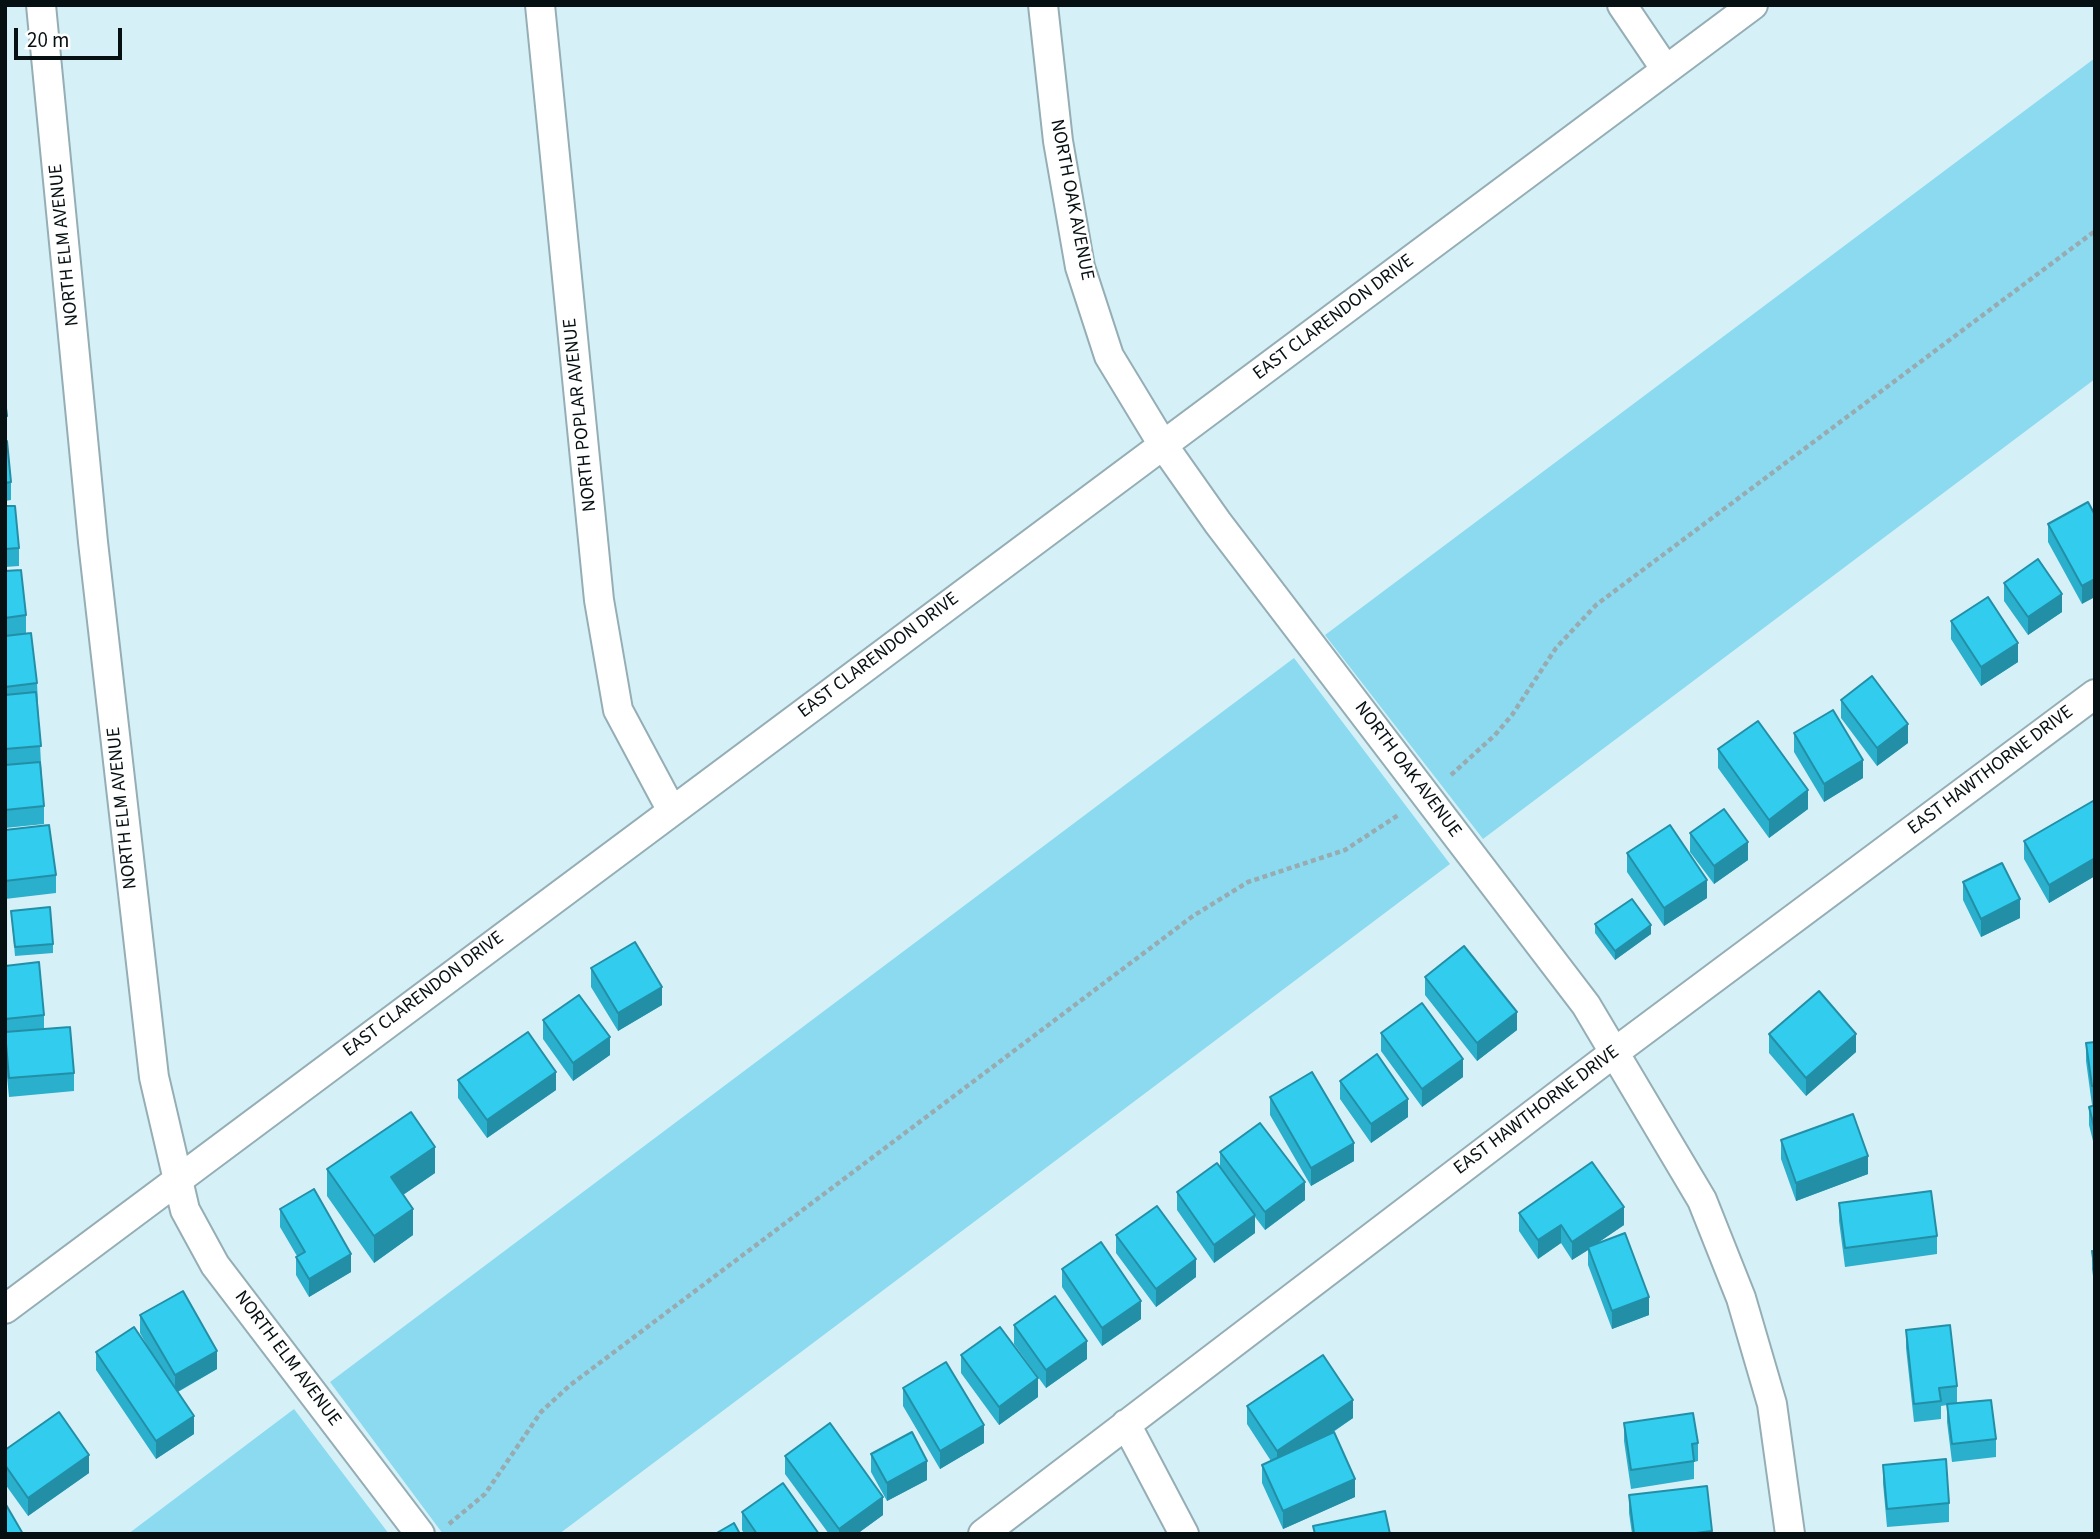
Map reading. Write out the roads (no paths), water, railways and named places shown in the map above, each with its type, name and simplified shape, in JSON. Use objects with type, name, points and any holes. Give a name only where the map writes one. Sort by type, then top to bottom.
[{"type":"street","name":"NORTH ELM AVENUE","points":[[41,5],[95,556],[154,1077],[185,1210],[215,1265],[430,1533]]},
{"type":"street","name":"NORTH POPLAR AVENUE","points":[[540,5],[599,600],[618,710],[672,811]]},
{"type":"street","name":"NORTH OAK AVENUE","points":[[1043,5],[1058,141],[1080,267],[1109,356],[1163,444],[1218,523],[1586,1005],[1702,1200],[1741,1298],[1772,1404],[1790,1534]]},
{"type":"street","points":[[1622,5],[1666,70]]},
{"type":"street","name":"EAST CLARENDON DRIVE","points":[[5,1309],[1753,5]]},
{"type":"street","name":"EAST HAWTHORNE DRIVE","points":[[983,1534],[1615,1052],[2095,694]]},
{"type":"street","points":[[1126,1424],[1184,1534]]}]
